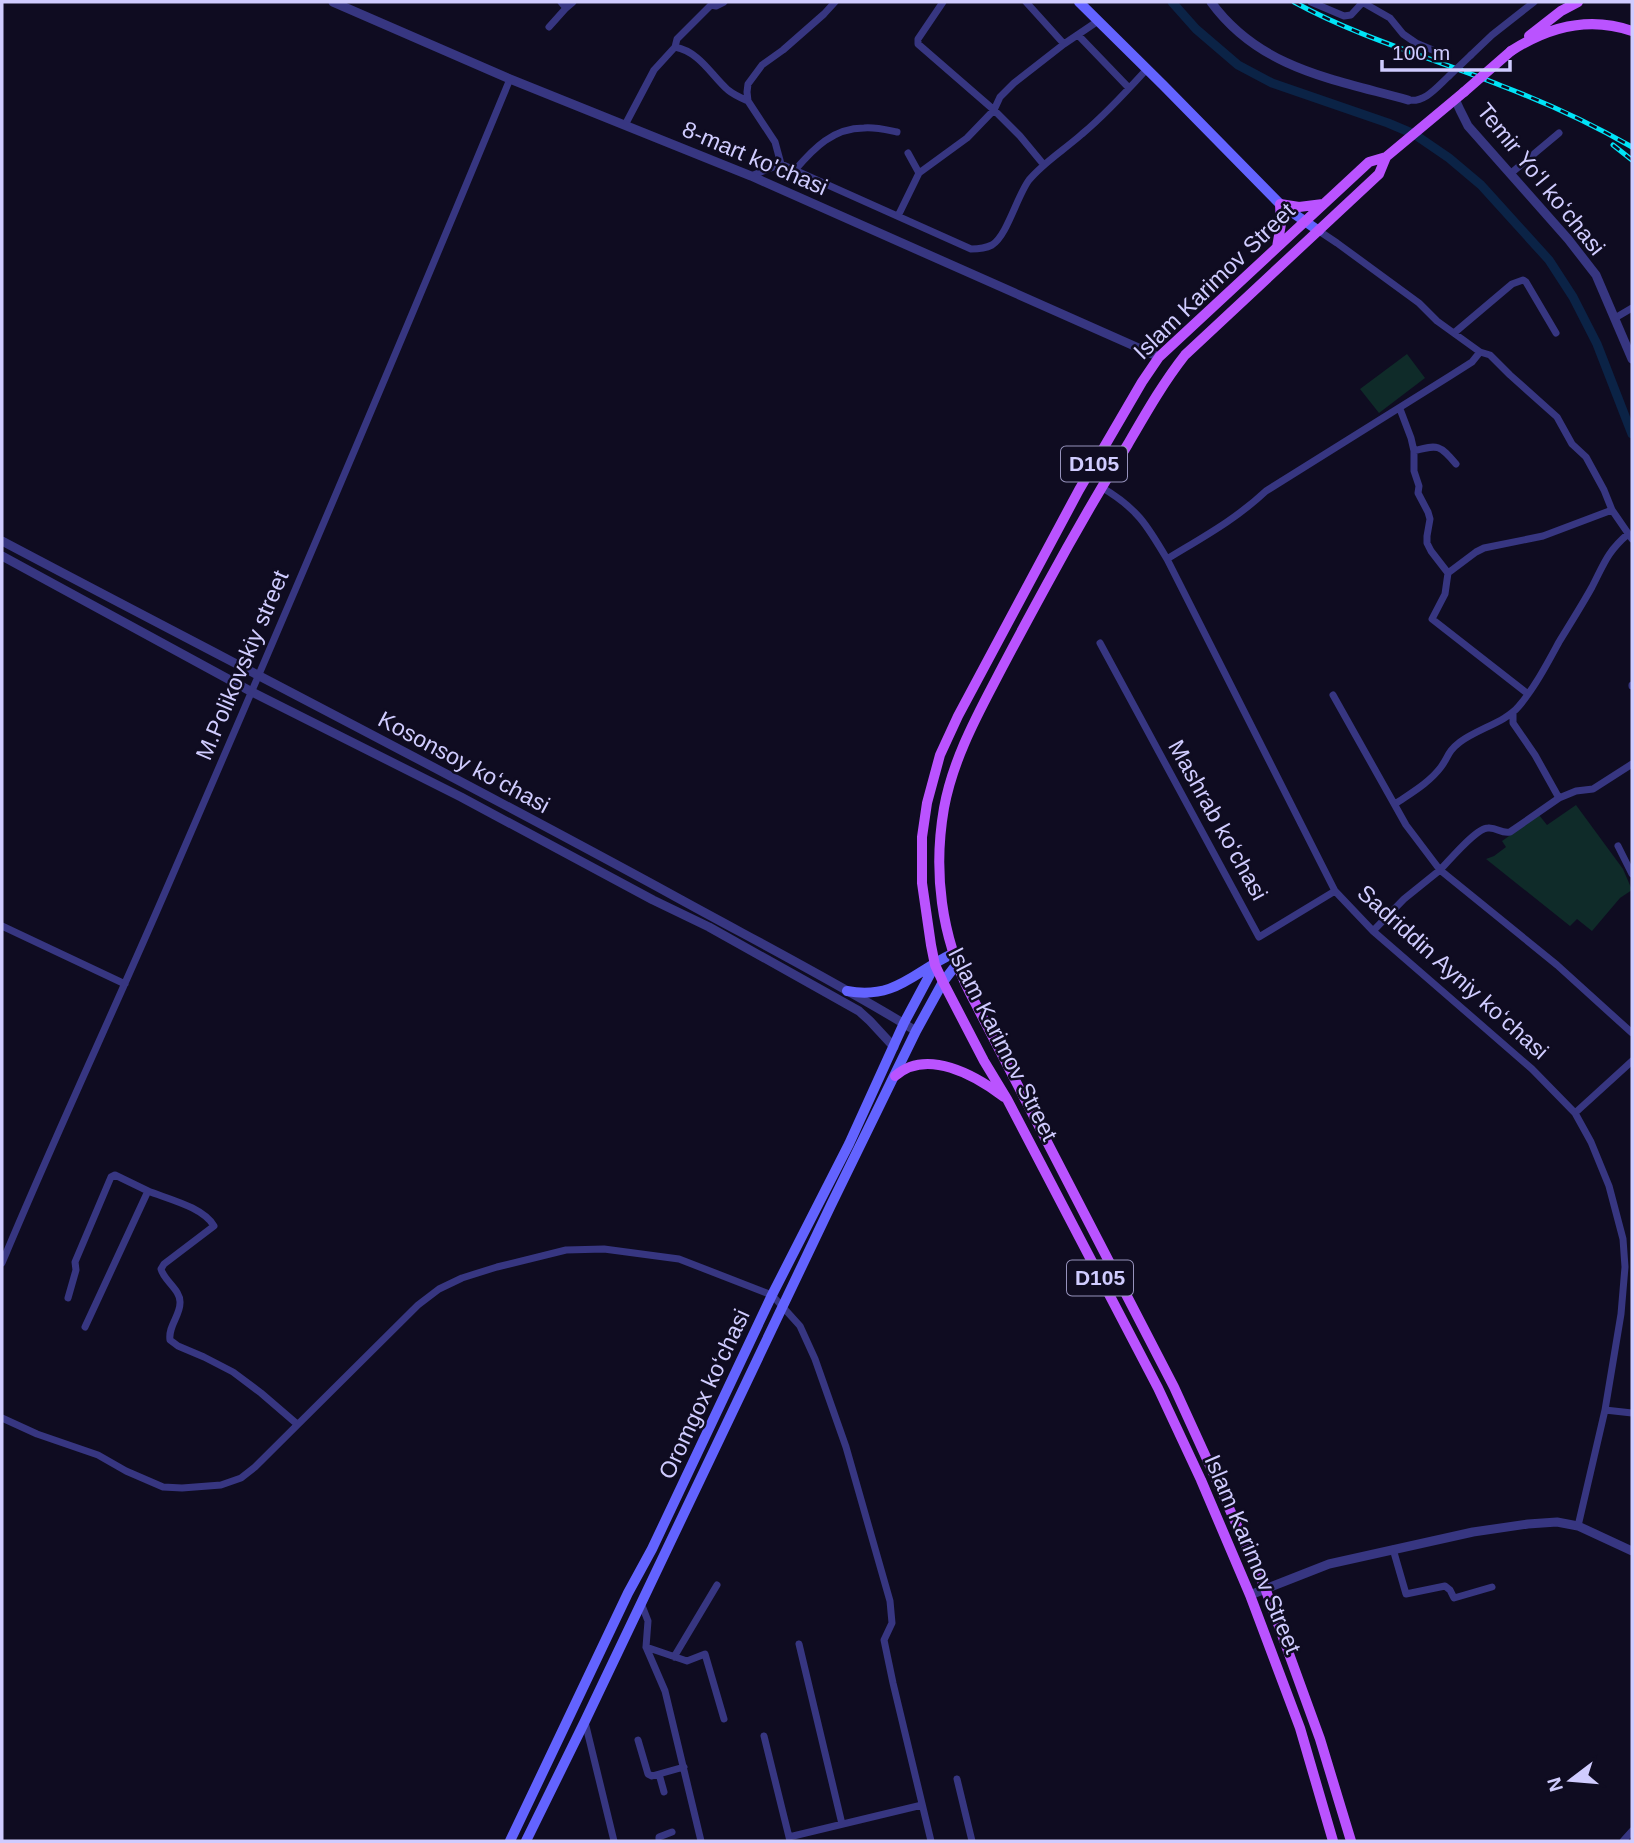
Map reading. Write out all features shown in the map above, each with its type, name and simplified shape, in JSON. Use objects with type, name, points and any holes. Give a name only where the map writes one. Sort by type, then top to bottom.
[{"type":"main road","points":[[1079,2],[1280,204],[1319,231]]},
{"type":"main road","name":"D105","points":[[1511,51],[1541,25],[1578,2]]},
{"type":"main road","name":"D105","points":[[1511,51],[1541,34],[1567,26],[1589,23],[1632,31]]},
{"type":"main road","name":"Islam Karimov Street","points":[[1351,1841],[1320,1739],[1265,1588],[1174,1387],[954,960],[940,889],[939,851],[945,807],[956,764],[974,721],[1101,487],[1164,382],[1185,355],[1379,174],[1386,158],[1511,51]]},
{"type":"main road","name":"Islam Karimov Street","points":[[1333,1841],[1300,1728],[1250,1594],[1201,1480],[1158,1388],[935,965],[922,883],[922,836],[927,803],[940,755],[958,716],[1079,490],[1159,357],[1369,162],[1386,158]]},
{"type":"main road","points":[[1280,204],[1299,207],[1323,204]]},
{"type":"main road","points":[[1277,247],[1281,224],[1280,204]]},
{"type":"main road","points":[[847,991],[880,993],[935,965],[954,960]]},
{"type":"main road","name":"Oromgox ko‘chasi","points":[[526,1841],[831,1205],[916,1031],[954,960]]},
{"type":"main road","name":"Oromgox ko‘chasi","points":[[510,1841],[772,1295],[849,1144],[904,1023],[935,965]]},
{"type":"main road","points":[[895,1076],[915,1064],[942,1066],[976,1079],[1007,1099]]},
{"type":"street","name":"8-mart ko'chasi","points":[[333,2],[510,79],[751,176],[1159,357]]},
{"type":"street","points":[[550,27],[564,5],[573,2]]},
{"type":"street","points":[[625,125],[654,70],[676,47],[677,39],[710,4],[716,6],[724,2]]},
{"type":"street","points":[[781,164],[775,142],[748,101],[748,84],[756,72],[835,2]]},
{"type":"street","points":[[943,2],[918,39],[918,44],[994,110],[1044,165]]},
{"type":"street","points":[[1026,2],[1064,44]]},
{"type":"street","points":[[1211,2],[1240,33],[1284,63],[1311,74],[1415,101],[1423,99],[1492,35],[1534,2]]},
{"type":"street","points":[[1311,2],[1344,16],[1351,15],[1363,2],[1390,18],[1403,34],[1447,56]]},
{"type":"street","points":[[898,216],[919,173],[967,138],[994,110],[1000,97],[1014,83],[1098,21]]},
{"type":"street","points":[[1078,35],[1129,88]]},
{"type":"street","points":[[676,47],[689,52],[706,65],[734,95],[748,101]]},
{"type":"street","points":[[751,176],[781,164],[971,249],[982,248],[992,245],[1000,237],[1028,181],[1082,134],[1146,69]]},
{"type":"street","name":"M.Polikovskiy street","points":[[2,1264],[259,677],[510,79]]},
{"type":"street","name":"Temir Yoʻl koʻchasi","points":[[1460,95],[1468,125],[1596,275],[1632,359]]},
{"type":"street","points":[[795,170],[815,147],[833,136],[860,127],[897,132]]},
{"type":"street","points":[[1510,174],[1559,133]]},
{"type":"street","points":[[908,153],[919,173]]},
{"type":"street","points":[[1319,231],[1419,303],[1437,321],[1480,352],[1490,355],[1557,417],[1572,444],[1586,457],[1612,510],[1630,537],[1615,545],[1607,556],[1528,694],[1513,713],[1459,743],[1449,751],[1442,766],[1430,778],[1395,804]]},
{"type":"street","points":[[1454,333],[1512,284],[1523,280],[1556,333]]},
{"type":"street","points":[[1615,318],[1632,307]]},
{"type":"street","points":[[1167,559],[1230,521],[1266,491],[1472,362],[1480,352]]},
{"type":"street","points":[[1400,409],[1414,451],[1418,493],[1430,519],[1427,543],[1430,551],[1448,573]]},
{"type":"street","points":[[1414,451],[1438,447],[1456,464]]},
{"type":"street","name":"Sadriddin Ayniy koʻchasi","points":[[1101,487],[1122,500],[1138,515],[1167,559],[1335,891],[1373,931],[1532,1069],[1575,1113],[1591,1142],[1616,1209],[1623,1239],[1625,1267],[1621,1314],[1605,1410],[1578,1526]]},
{"type":"street","points":[[1528,694],[1432,619],[1445,594],[1448,573],[1484,548],[1548,534],[1612,510]]},
{"type":"street","name":"Kosonsoy koʻchasi","points":[[2,541],[445,772],[916,1031]]},
{"type":"street","name":"Kosonsoy koʻchasi","points":[[2,556],[252,692],[461,797],[709,927],[859,1011],[894,1047]]},
{"type":"street","name":"Mashrab koʻchasi","points":[[1100,643],[1259,937],[1335,891]]},
{"type":"street","points":[[1333,695],[1406,825],[1440,870],[1557,965],[1632,1033]]},
{"type":"street","points":[[1513,713],[1513,723],[1518,733],[1535,755],[1559,798]]},
{"type":"street","points":[[1373,931],[1480,829],[1492,827],[1502,833],[1510,832],[1559,798],[1576,791],[1593,789],[1632,764]]},
{"type":"street","points":[[1618,846],[1632,874]]},
{"type":"street","points":[[2,926],[125,984]]},
{"type":"street","points":[[1575,1113],[1632,1061]]},
{"type":"street","points":[[68,1298],[76,1270],[75,1262],[111,1177],[115,1175],[206,1216],[214,1226],[161,1269],[180,1299],[169,1332],[170,1340],[233,1372],[297,1424]]},
{"type":"street","points":[[85,1327],[148,1191]]},
{"type":"street","points":[[2,1418],[37,1434],[98,1455],[144,1480],[163,1487],[221,1485],[241,1478],[254,1467],[418,1305],[439,1289],[462,1278],[566,1250],[604,1248],[679,1259],[772,1295],[800,1326],[815,1359],[846,1447],[891,1608],[892,1623],[884,1640],[931,1841]]},
{"type":"street","points":[[1621,1314],[1632,1315]]},
{"type":"street","points":[[1605,1410],[1632,1413]]},
{"type":"street","points":[[1250,1594],[1329,1564],[1473,1532],[1528,1524],[1557,1522],[1578,1526],[1632,1551]]},
{"type":"street","points":[[1394,1549],[1406,1594],[1445,1586],[1454,1598],[1492,1587]]},
{"type":"street","points":[[674,1657],[717,1585]]},
{"type":"street","points":[[641,1603],[648,1621],[646,1647],[666,1691],[701,1841]]},
{"type":"street","points":[[799,1644],[842,1824]]},
{"type":"street","points":[[646,1647],[687,1661],[705,1654],[724,1719]]},
{"type":"street","points":[[583,1689],[597,1696]]},
{"type":"street","points":[[585,1721],[614,1841]]},
{"type":"street","points":[[764,1736],[789,1839],[922,1805]]},
{"type":"street","points":[[638,1740],[648,1774],[652,1776],[684,1767]]},
{"type":"street","points":[[659,1774],[664,1792]]},
{"type":"street","points":[[957,1779],[972,1841]]},
{"type":"street","points":[[1623,1841],[1632,1831]]},
{"type":"street","points":[[659,1841],[659,1837],[673,1832]]},
{"type":"green space","points":[[1407,354],[1425,378],[1379,413],[1360,389]]},
{"type":"green space","points":[[1576,805],[1623,869],[1632,890],[1620,898],[1592,931],[1577,919],[1570,926],[1486,859],[1506,847],[1502,841],[1539,815],[1547,825]]},
{"type":"waterway","points":[[1172,2],[1196,29],[1238,65],[1272,83],[1414,134],[1449,158],[1481,185],[1549,260],[1573,297],[1597,344],[1632,434]]},
{"type":"railway","points":[[1294,2],[1370,37],[1535,99],[1632,147]]},
{"type":"railway","points":[[1613,145],[1632,160]]}]
